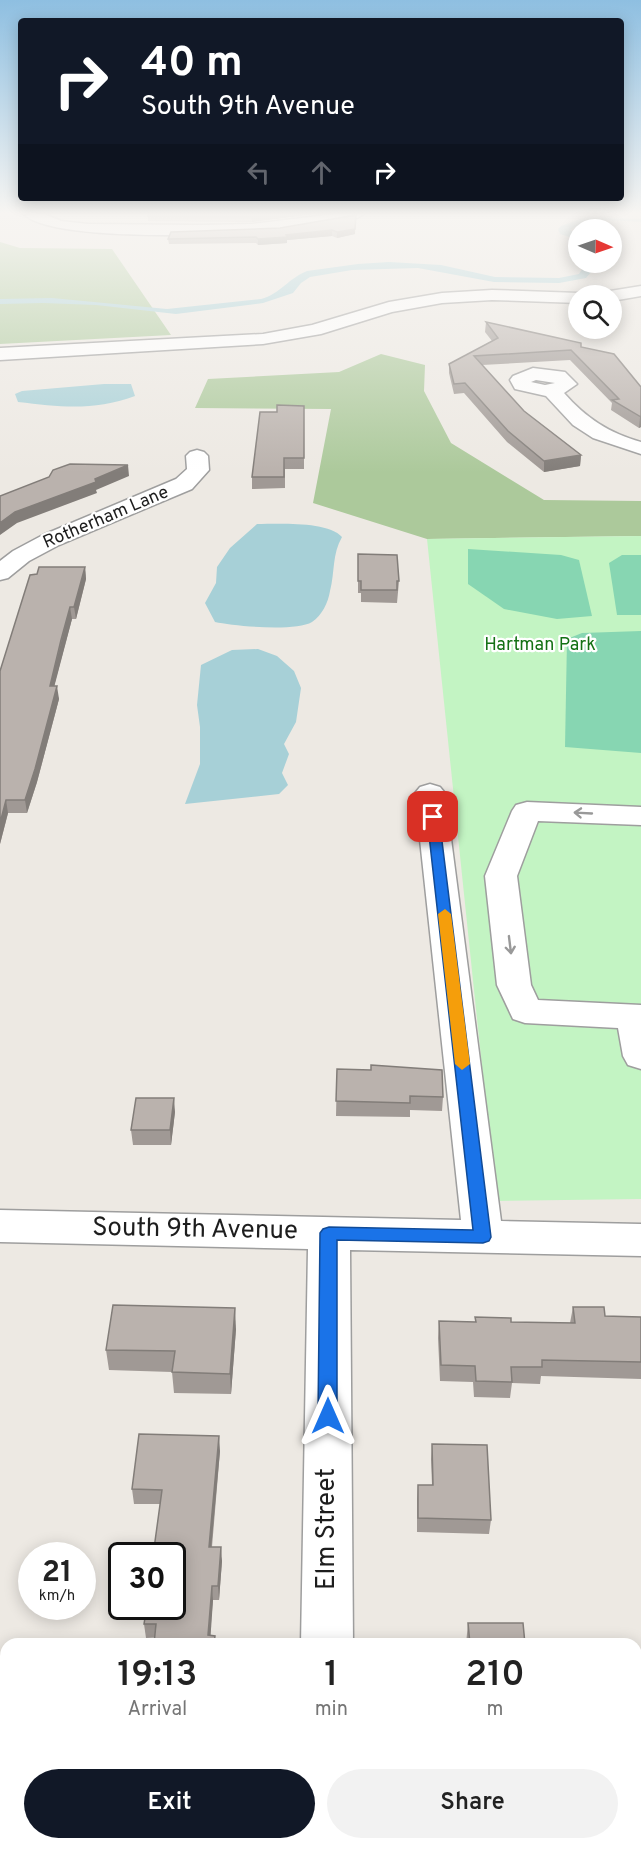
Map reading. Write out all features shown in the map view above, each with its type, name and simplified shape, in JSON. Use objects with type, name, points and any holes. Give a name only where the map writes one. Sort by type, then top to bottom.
[{"type":"street","points":[[0,354],[263,339],[315,330],[389,307],[429,300]]},
{"type":"street","points":[[551,390],[575,419],[584,425],[610,438],[641,448]]},
{"type":"street","name":"Rotherham Lane","points":[[0,573],[21,556],[51,540],[184,484],[198,470],[197,456]]},
{"type":"street","points":[[430,794],[483,1237]]},
{"type":"street","points":[[641,816],[527,811],[501,876],[514,985],[525,1011],[637,1017],[641,1056]]},
{"type":"street","name":"South 9th Avenue","points":[[0,1226],[641,1240]]},
{"type":"street","name":"Elm Street","points":[[327,1638],[329,1233]]},
{"type":"green space","points":[[0,300],[147,300],[171,335],[0,344]]},
{"type":"green space","points":[[381,354],[425,365],[424,391],[451,443],[544,500],[641,501],[641,536],[427,539],[313,503],[331,409],[195,408],[208,379],[339,372]]},
{"type":"green space","name":"Hartman Park","points":[[641,536],[641,1199],[496,1201],[427,539]]},
{"type":"green space","points":[[468,549],[561,555],[579,560],[592,616],[557,619],[504,609],[468,584]]},
{"type":"green space","points":[[622,555],[641,555],[641,615],[617,615],[609,563]]},
{"type":"green space","points":[[641,631],[641,753],[565,747],[567,639],[582,633]]},
{"type":"water","points":[[0,300],[76,300],[167,309],[249,300],[271,300],[176,314],[96,305],[0,304]]},
{"type":"water","points":[[131,384],[135,396],[105,404],[77,406],[18,402],[15,394],[22,391]]},
{"type":"water","points":[[257,524],[314,526],[326,528],[342,537],[334,563],[328,600],[322,612],[312,622],[292,627],[279,627],[215,622],[205,603],[216,583],[217,567],[230,548]]},
{"type":"water","points":[[258,649],[277,656],[294,671],[301,688],[296,722],[284,744],[289,754],[282,773],[288,785],[279,794],[185,804],[200,764],[200,727],[197,705],[201,665],[232,650]]},
{"type":"building","points":[[486,322],[581,343],[581,347],[614,354],[641,387],[641,417],[612,400],[619,399],[571,350],[474,356],[524,411],[581,455],[544,461],[508,431],[465,383],[454,384],[449,364],[498,338]]},
{"type":"building","points":[[277,405],[304,406],[304,458],[284,458],[284,477],[252,477],[260,412],[277,412]]},
{"type":"building","points":[[70,464],[128,465],[95,479],[96,482],[15,512],[0,523],[0,496],[49,477],[53,470]]},
{"type":"building","points":[[358,554],[397,555],[399,581],[397,581],[397,590],[361,590],[361,581],[358,581]]},
{"type":"building","points":[[39,567],[85,567],[74,607],[70,607],[61,640],[50,686],[57,686],[25,800],[6,800],[0,823],[0,671],[30,575],[37,574]]},
{"type":"building","points":[[371,1065],[442,1070],[443,1097],[410,1096],[410,1103],[336,1101],[337,1069],[371,1070]]},
{"type":"building","points":[[136,1098],[174,1098],[170,1130],[131,1130]]},
{"type":"building","points":[[113,1305],[235,1308],[230,1374],[172,1372],[175,1351],[106,1350]]},
{"type":"building","points":[[573,1307],[604,1307],[605,1316],[641,1317],[641,1362],[542,1360],[542,1367],[511,1367],[512,1382],[476,1381],[475,1366],[441,1365],[439,1321],[476,1322],[475,1317],[511,1318],[511,1322],[575,1323]]},
{"type":"building","points":[[139,1434],[219,1436],[209,1547],[221,1547],[218,1586],[212,1586],[208,1635],[215,1636],[215,1638],[155,1638],[156,1624],[144,1624],[145,1620],[186,1620],[186,1542],[155,1542],[162,1490],[132,1489]]},
{"type":"building","points":[[432,1444],[487,1445],[491,1520],[418,1518],[418,1485],[433,1485]]},
{"type":"building","points":[[468,1623],[523,1623],[524,1638],[469,1638]]},
{"type":"slow traffic","points":[[445,914],[462,1064]]},
{"type":"route","points":[[328,1416],[329,1233],[483,1237],[433,817]]}]
